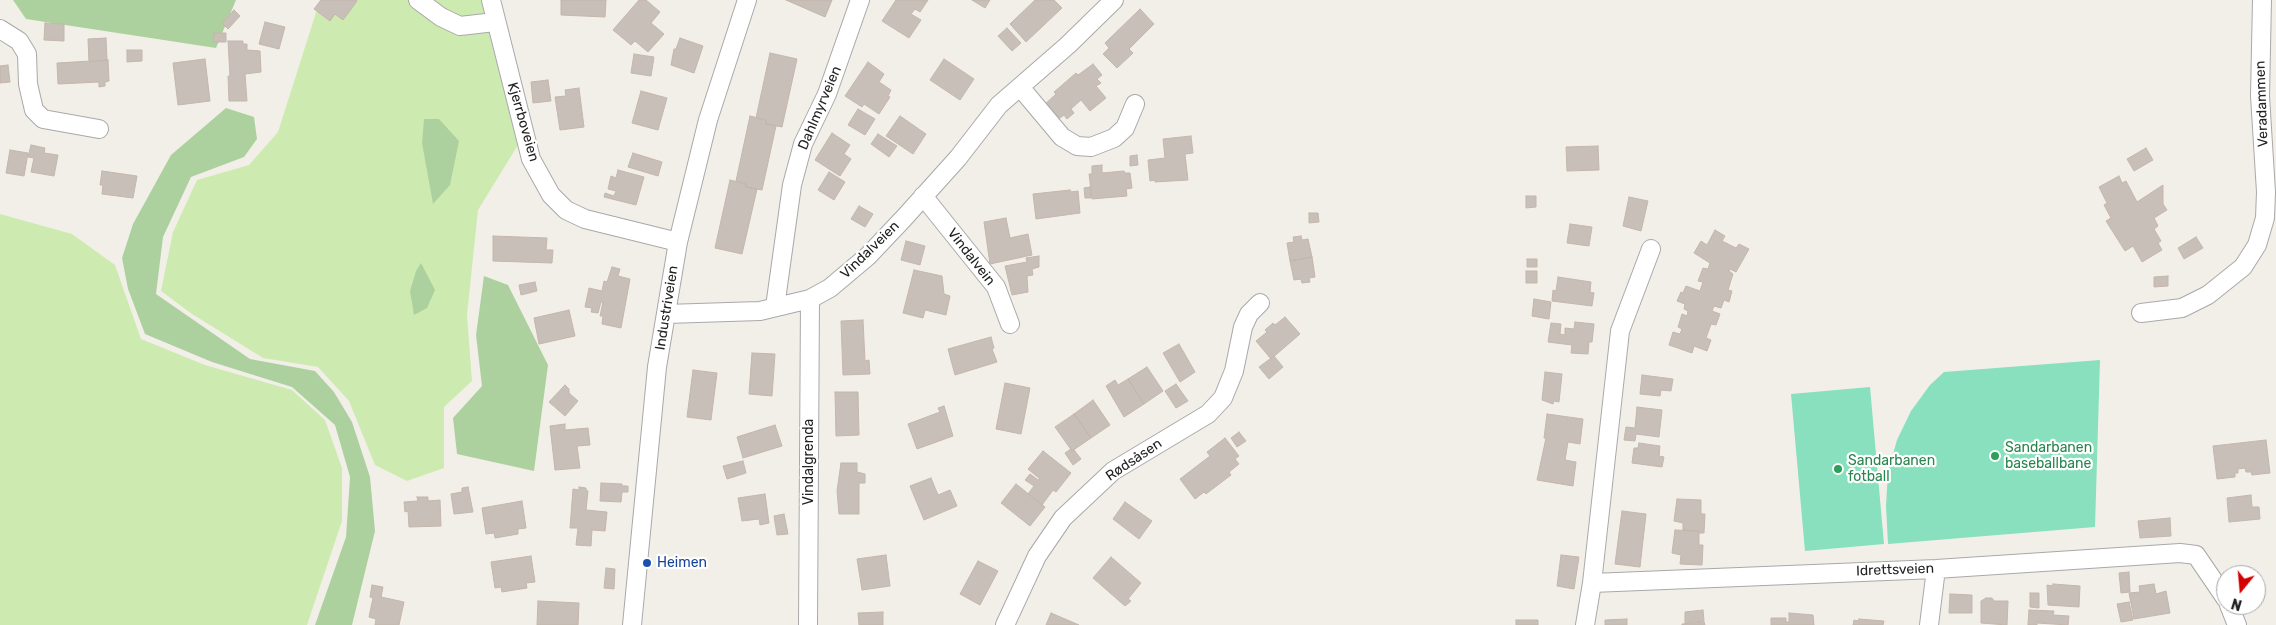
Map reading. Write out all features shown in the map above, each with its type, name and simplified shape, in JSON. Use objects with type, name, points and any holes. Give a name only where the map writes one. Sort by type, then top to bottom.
[{"type":"street","points":[[418,0],[441,17],[460,26],[495,22]]},
{"type":"street","name":"Kjerrboveien","points":[[490,0],[531,159],[551,195],[566,210],[585,220],[678,242]]},
{"type":"street","name":"Industriveien","points":[[632,625],[654,395],[678,242],[708,120],[731,44],[747,0]]},
{"type":"street","name":"Dahlmyrveien","points":[[775,307],[792,185],[803,144],[828,94],[860,0]]},
{"type":"street","name":"Vindalveien","points":[[666,314],[750,311],[810,299],[830,288],[868,256],[924,196],[958,158],[999,105],[1114,0]]},
{"type":"street","name":"Veradammen","points":[[2141,313],[2182,308],[2208,295],[2243,266],[2257,244],[2265,218],[2268,97],[2262,0]]},
{"type":"street","points":[[0,29],[19,41],[26,54],[28,84],[34,110],[43,119],[99,129]]},
{"type":"street","points":[[1020,87],[1062,137],[1077,146],[1091,146],[1114,138],[1125,128],[1135,104]]},
{"type":"street","name":"Vindalvein","points":[[924,196],[996,287],[1010,324]]},
{"type":"street","points":[[1585,625],[1592,583],[1620,331],[1651,249]]},
{"type":"street","name":"Vindalgrenda","points":[[808,625],[810,299]]},
{"type":"street","name":"Rødsåsen","points":[[1005,625],[1037,556],[1063,518],[1113,471],[1208,414],[1223,398],[1234,371],[1243,327],[1249,314],[1260,303]]},
{"type":"street","name":"Idrettsveien","points":[[1592,583],[1936,569],[2180,553],[2196,555],[2216,584]]},
{"type":"street","points":[[1929,625],[1936,569]]},
{"type":"green space","points":[[13,0],[236,0],[216,48],[26,19]]},
{"type":"green space","points":[[320,0],[481,0],[518,145],[478,210],[467,315],[472,381],[444,407],[444,468],[407,481],[375,465],[349,401],[318,367],[263,358],[192,314],[161,291],[173,232],[197,180],[249,165],[278,132]]},
{"type":"green space","points":[[226,108],[254,117],[257,139],[244,157],[191,177],[163,237],[156,294],[250,359],[315,371],[334,392],[352,422],[370,477],[375,531],[352,625],[315,625],[346,537],[350,477],[335,425],[292,387],[212,362],[145,334],[128,289],[122,258],[133,224],[171,155]]},
{"type":"green space","points":[[424,119],[439,119],[459,141],[450,185],[433,204],[422,143]]},
{"type":"green space","points":[[0,214],[72,234],[115,265],[141,339],[205,365],[292,390],[325,420],[342,468],[342,521],[307,625],[0,625]]},
{"type":"green space","points":[[421,263],[435,290],[427,308],[414,315],[410,291],[416,271]]},
{"type":"green space","points":[[484,276],[508,285],[548,365],[534,471],[457,454],[453,418],[482,386],[476,335]]},
{"type":"green space","name":"Sandarbanen baseballbane","points":[[2100,360],[2095,527],[1888,544],[1886,506],[1888,472],[1897,440],[1911,411],[1930,385],[1944,372]]},
{"type":"green space","name":"Sandarbanen fotball","points":[[1870,387],[1884,544],[1805,551],[1791,394]]},
{"type":"building","points":[[321,0],[357,1],[343,20],[335,14],[330,21],[314,9]]},
{"type":"building","points":[[561,0],[606,0],[605,17],[561,15]]},
{"type":"building","points":[[639,0],[646,0],[660,12],[651,23],[664,34],[648,52],[635,41],[631,45],[613,30]]},
{"type":"building","points":[[786,0],[832,0],[825,17]]},
{"type":"building","points":[[896,0],[928,0],[920,12],[915,9],[911,14],[921,20],[909,38],[882,21]]},
{"type":"building","points":[[972,0],[990,0],[985,8]]},
{"type":"building","points":[[1035,0],[1054,0],[1062,8],[1026,42],[1010,24]]},
{"type":"building","points":[[1140,9],[1154,24],[1129,49],[1133,53],[1117,68],[1103,54],[1109,48],[1105,43]]},
{"type":"building","points":[[234,10],[240,16],[228,29],[222,23]]},
{"type":"building","points":[[265,22],[285,27],[279,49],[259,44]]},
{"type":"building","points":[[45,23],[64,24],[64,41],[44,40]]},
{"type":"building","points":[[1007,28],[1021,43],[1012,51],[998,36]]},
{"type":"building","points":[[214,33],[226,33],[226,42],[213,42]]},
{"type":"building","points":[[106,38],[107,60],[89,62],[88,39]]},
{"type":"building","points":[[680,38],[703,46],[694,73],[671,65],[674,49],[676,49]]},
{"type":"building","points":[[228,41],[243,41],[243,44],[247,44],[247,50],[260,51],[261,72],[245,74],[247,101],[229,101]]},
{"type":"building","points":[[127,50],[142,50],[142,61],[127,62]]},
{"type":"building","points":[[770,53],[797,59],[782,127],[766,124],[766,120],[756,118]]},
{"type":"building","points":[[634,54],[654,57],[651,76],[631,73]]},
{"type":"building","points":[[205,59],[210,101],[178,105],[173,63]]},
{"type":"building","points":[[944,59],[974,79],[960,100],[930,80]]},
{"type":"building","points":[[108,60],[109,81],[105,82],[105,86],[99,87],[99,82],[58,84],[57,63]]},
{"type":"building","points":[[868,62],[884,74],[879,82],[891,90],[888,96],[890,97],[879,114],[864,104],[862,107],[845,96]]},
{"type":"building","points":[[1093,64],[1102,75],[1097,79],[1101,83],[1096,86],[1106,98],[1090,111],[1081,100],[1071,109],[1074,113],[1067,119],[1064,115],[1056,121],[1043,106],[1056,94],[1054,92],[1076,73],[1078,75]]},
{"type":"building","points":[[8,65],[10,82],[0,83],[0,66]]},
{"type":"building","points":[[548,80],[551,101],[533,103],[531,82]]},
{"type":"building","points":[[579,88],[584,127],[560,130],[555,97],[566,96],[565,90]]},
{"type":"building","points":[[641,91],[667,98],[658,130],[632,123]]},
{"type":"building","points":[[858,109],[875,119],[865,135],[848,125]]},
{"type":"building","points":[[750,116],[766,120],[766,124],[776,126],[762,190],[746,187],[746,184],[736,181]]},
{"type":"building","points":[[900,116],[926,134],[913,154],[886,136]]},
{"type":"building","points":[[832,133],[850,145],[844,154],[851,159],[840,176],[815,160]]},
{"type":"building","points":[[878,134],[897,146],[889,157],[871,144]]},
{"type":"building","points":[[1191,136],[1193,153],[1185,154],[1188,180],[1150,181],[1148,160],[1165,158],[1163,139]]},
{"type":"building","points":[[31,145],[45,148],[44,153],[58,155],[54,176],[31,172],[34,158],[28,157]]},
{"type":"building","points":[[1598,146],[1599,170],[1567,171],[1566,147]]},
{"type":"building","points":[[2146,148],[2153,160],[2134,171],[2127,159]]},
{"type":"building","points":[[10,150],[28,153],[24,176],[6,173]]},
{"type":"building","points":[[633,153],[662,162],[658,176],[628,167]]},
{"type":"building","points":[[1137,155],[1138,165],[1130,166],[1130,156]]},
{"type":"building","points":[[1102,165],[1102,173],[1124,171],[1125,173],[1130,173],[1132,188],[1126,189],[1127,196],[1092,199],[1089,174],[1092,174],[1092,166]]},
{"type":"building","points":[[618,170],[644,177],[636,205],[604,197],[605,193],[614,196],[616,191],[608,189],[611,176],[616,178]]},
{"type":"building","points":[[102,171],[137,176],[133,198],[102,194],[103,185],[100,185]]},
{"type":"building","points":[[829,172],[845,182],[834,200],[818,190]]},
{"type":"building","points":[[2119,176],[2122,183],[2126,181],[2137,202],[2163,185],[2163,204],[2167,210],[2154,218],[2158,226],[2154,229],[2161,241],[2158,243],[2162,250],[2142,262],[2133,246],[2125,251],[2106,221],[2111,218],[2104,205],[2107,203],[2099,187]]},
{"type":"building","points":[[730,180],[746,184],[746,187],[757,189],[742,254],[715,248]]},
{"type":"building","points":[[1090,187],[1091,198],[1085,198],[1084,188]]},
{"type":"building","points":[[1070,190],[1071,192],[1078,191],[1080,213],[1036,219],[1033,194]]},
{"type":"building","points":[[1526,196],[1536,196],[1536,207],[1526,208]]},
{"type":"building","points":[[1629,197],[1648,201],[1641,231],[1623,226]]},
{"type":"building","points":[[859,206],[873,214],[865,227],[851,219]]},
{"type":"building","points":[[1309,213],[1318,213],[1319,222],[1309,223]]},
{"type":"building","points":[[1006,218],[1010,238],[1028,234],[1032,255],[990,264],[984,222]]},
{"type":"building","points":[[1570,224],[1592,227],[1589,246],[1567,243]]},
{"type":"building","points":[[1715,230],[1725,236],[1722,241],[1736,248],[1739,244],[1749,249],[1736,272],[1730,269],[1729,271],[1733,274],[1728,290],[1732,291],[1729,302],[1724,300],[1721,308],[1714,306],[1712,311],[1720,314],[1716,325],[1711,324],[1706,338],[1711,340],[1707,351],[1694,346],[1692,353],[1669,345],[1673,332],[1680,334],[1682,329],[1678,327],[1682,314],[1687,316],[1688,311],[1684,309],[1685,304],[1677,301],[1686,286],[1700,291],[1703,282],[1698,281],[1703,268],[1708,269],[1710,263],[1694,253],[1701,241],[1707,245]]},
{"type":"building","points":[[493,236],[547,238],[546,250],[553,250],[552,263],[493,261]]},
{"type":"building","points":[[1301,236],[1302,240],[1308,239],[1312,257],[1290,261],[1287,243],[1294,242],[1293,237]]},
{"type":"building","points":[[2196,237],[2203,248],[2184,259],[2178,248]]},
{"type":"building","points":[[906,241],[925,246],[920,265],[901,260]]},
{"type":"building","points":[[1039,256],[1039,267],[1032,269],[1033,275],[1027,276],[1028,292],[1012,295],[1005,266],[1027,262],[1026,258]]},
{"type":"building","points":[[1312,257],[1315,277],[1309,278],[1310,282],[1302,283],[1301,279],[1294,280],[1290,261]]},
{"type":"building","points":[[1527,259],[1537,259],[1537,267],[1527,267]]},
{"type":"building","points":[[612,267],[620,269],[618,276],[630,279],[621,328],[602,324],[603,316],[600,316],[603,302],[601,302],[598,313],[591,312],[592,308],[585,307],[589,288],[602,291],[604,281],[607,282]]},
{"type":"building","points":[[914,270],[942,276],[944,294],[950,296],[946,315],[925,310],[923,318],[903,313]]},
{"type":"building","points":[[1526,271],[1537,271],[1537,283],[1526,283]]},
{"type":"building","points":[[2168,276],[2168,286],[2154,287],[2154,277]]},
{"type":"building","points":[[1558,277],[1591,282],[1590,292],[1594,293],[1592,306],[1552,301],[1553,290],[1556,291]]},
{"type":"building","points":[[535,282],[537,291],[521,295],[519,285]]},
{"type":"building","points":[[1534,299],[1551,302],[1549,319],[1532,316]]},
{"type":"building","points":[[569,310],[575,336],[539,344],[534,318]]},
{"type":"building","points":[[1285,317],[1300,334],[1271,359],[1256,341],[1267,332],[1265,330],[1273,323],[1275,325]]},
{"type":"building","points":[[863,320],[865,361],[869,360],[870,374],[843,375],[841,321]]},
{"type":"building","points":[[1575,322],[1594,324],[1592,342],[1589,342],[1588,354],[1571,353],[1572,345],[1548,342],[1551,323],[1561,324],[1560,334],[1565,335],[1565,328],[1574,329]]},
{"type":"building","points":[[991,337],[994,348],[992,349],[997,362],[955,375],[948,349]]},
{"type":"building","points":[[1179,344],[1195,372],[1180,382],[1163,353]]},
{"type":"building","points":[[752,353],[775,354],[772,396],[749,394]]},
{"type":"building","points":[[1274,356],[1283,367],[1269,379],[1259,367]]},
{"type":"building","points":[[1147,367],[1163,391],[1144,404],[1128,379]]},
{"type":"building","points":[[693,370],[717,373],[711,420],[687,417]]},
{"type":"building","points":[[1545,372],[1562,374],[1559,402],[1554,401],[1553,404],[1542,400]]},
{"type":"building","points":[[1642,375],[1673,379],[1671,391],[1661,390],[1660,396],[1640,394]]},
{"type":"building","points":[[1128,379],[1144,404],[1124,417],[1106,386],[1115,380],[1118,385]]},
{"type":"building","points":[[1005,383],[1030,388],[1021,434],[996,429]]},
{"type":"building","points":[[1176,384],[1188,401],[1176,408],[1165,391]]},
{"type":"building","points":[[565,385],[569,389],[569,393],[578,401],[565,416],[549,402]]},
{"type":"building","points":[[835,392],[858,392],[859,435],[836,436]]},
{"type":"building","points":[[1093,400],[1110,425],[1091,438],[1074,414]]},
{"type":"building","points":[[944,406],[953,436],[917,449],[908,424],[940,412],[938,408]]},
{"type":"building","points":[[1637,407],[1662,410],[1659,437],[1636,434],[1635,441],[1624,440],[1626,427],[1635,428]]},
{"type":"building","points":[[1074,414],[1091,438],[1072,451],[1055,427]]},
{"type":"building","points":[[1547,414],[1583,419],[1580,444],[1568,442],[1565,460],[1576,462],[1573,486],[1537,480],[1546,438],[1544,438]]},
{"type":"building","points":[[565,424],[565,430],[588,428],[590,445],[577,446],[580,468],[555,470],[550,426]]},
{"type":"building","points":[[775,425],[782,446],[743,458],[737,437]]},
{"type":"building","points":[[1239,432],[1246,441],[1237,447],[1231,438]]},
{"type":"building","points":[[1225,438],[1239,456],[1235,459],[1239,464],[1229,472],[1231,475],[1206,494],[1204,492],[1195,499],[1180,479],[1210,456],[1207,452]]},
{"type":"building","points":[[2266,440],[2270,473],[2252,475],[2251,472],[2246,472],[2245,468],[2238,469],[2235,477],[2217,479],[2213,446]]},
{"type":"building","points":[[1639,443],[1660,446],[1659,456],[1664,457],[1662,467],[1632,463],[1634,448],[1638,448]]},
{"type":"building","points":[[1071,449],[1081,459],[1073,465],[1065,453]]},
{"type":"building","points":[[1043,451],[1071,473],[1056,492],[1053,490],[1042,505],[1028,494],[1034,486],[1025,480],[1030,474],[1038,480],[1040,479],[1028,469]]},
{"type":"building","points":[[743,461],[746,473],[727,479],[723,466]]},
{"type":"building","points":[[841,463],[857,463],[857,472],[865,474],[865,483],[859,483],[859,514],[839,514],[837,491]]},
{"type":"building","points":[[931,478],[938,495],[950,490],[957,506],[924,520],[910,486]]},
{"type":"building","points":[[601,483],[628,486],[628,492],[622,492],[621,502],[600,501]]},
{"type":"building","points":[[1016,484],[1045,507],[1030,526],[1001,503]]},
{"type":"building","points":[[468,487],[473,512],[454,514],[451,494],[462,492],[462,488]]},
{"type":"building","points":[[579,487],[586,488],[588,491],[586,510],[607,512],[605,531],[592,530],[591,546],[576,545],[578,528],[570,528],[573,489],[579,490]]},
{"type":"building","points":[[765,494],[769,523],[760,525],[759,519],[742,521],[738,498]]},
{"type":"building","points":[[2251,495],[2252,507],[2259,507],[2260,519],[2229,522],[2227,498]]},
{"type":"building","points":[[417,497],[428,497],[428,501],[440,500],[441,526],[409,527],[408,511],[405,512],[404,502],[418,501]]},
{"type":"building","points":[[1677,499],[1701,500],[1701,514],[1705,514],[1704,533],[1683,530],[1683,523],[1674,521]]},
{"type":"building","points":[[522,501],[526,528],[518,529],[518,534],[495,538],[494,533],[486,534],[482,508]]},
{"type":"building","points":[[1125,502],[1152,521],[1139,539],[1113,519]]},
{"type":"building","points":[[1622,511],[1646,514],[1640,567],[1615,564]]},
{"type":"building","points":[[784,514],[788,534],[777,535],[774,516]]},
{"type":"building","points":[[2170,518],[2171,536],[2140,538],[2138,521]]},
{"type":"building","points":[[1675,530],[1699,531],[1699,545],[1703,545],[1702,565],[1680,564],[1681,555],[1672,553]]},
{"type":"building","points":[[886,555],[890,586],[862,590],[857,559]]},
{"type":"building","points":[[1561,555],[1579,557],[1574,589],[1557,586]]},
{"type":"building","points":[[531,556],[535,582],[526,583],[527,588],[502,592],[501,587],[495,588],[491,562]]},
{"type":"building","points":[[1111,557],[1141,583],[1128,599],[1131,601],[1125,606],[1093,578]]},
{"type":"building","points":[[978,561],[998,571],[980,605],[960,594]]},
{"type":"building","points":[[606,568],[615,569],[614,589],[604,588]]},
{"type":"building","points":[[2129,572],[2130,592],[2121,593],[2119,573]]},
{"type":"building","points":[[2053,584],[2080,586],[2079,607],[2048,605],[2047,585],[2053,586]]},
{"type":"building","points":[[2154,584],[2156,594],[2166,591],[2170,613],[2134,619],[2129,593],[2140,592],[2139,586]]},
{"type":"building","points":[[372,585],[383,587],[381,597],[404,602],[399,625],[375,625],[376,619],[369,617],[373,598],[370,597]]},
{"type":"building","points":[[2030,593],[2039,593],[2039,608],[2030,607]]},
{"type":"building","points":[[1950,594],[1972,595],[1972,613],[1949,613]]},
{"type":"building","points":[[1986,598],[1992,598],[1994,601],[2008,601],[2007,625],[1981,623],[1981,601]]},
{"type":"building","points":[[538,601],[579,603],[578,625],[537,625]]},
{"type":"building","points":[[2129,602],[2133,620],[2121,622],[2117,604]]},
{"type":"building","points":[[1703,610],[1704,621],[1685,623],[1685,612]]},
{"type":"building","points":[[2029,610],[2054,611],[2053,615],[2069,616],[2068,625],[2037,623],[2037,625],[2028,625]]},
{"type":"building","points":[[883,612],[883,625],[859,625],[858,613]]},
{"type":"building","points":[[1051,613],[1079,625],[1046,625]]},
{"type":"building","points":[[1789,613],[1813,615],[1814,625],[1771,625],[1771,618],[1786,618],[1786,622],[1789,622]]},
{"type":"building","points":[[1627,619],[1627,625],[1605,625],[1605,620]]},
{"type":"building","points":[[1859,619],[1884,621],[1883,625],[1853,625],[1854,620],[1858,621]]},
{"type":"building","points":[[1516,620],[1538,620],[1538,625],[1516,625]]},
{"type":"building","points":[[1704,622],[1705,625],[1682,625],[1682,624]]},
{"type":"place","name":"Sandarbanen baseballbane","points":[[1995,456]]},
{"type":"place","name":"Sandarbanen fotball","points":[[1838,469]]},
{"type":"place","name":"Heimen","points":[[647,563]]}]
